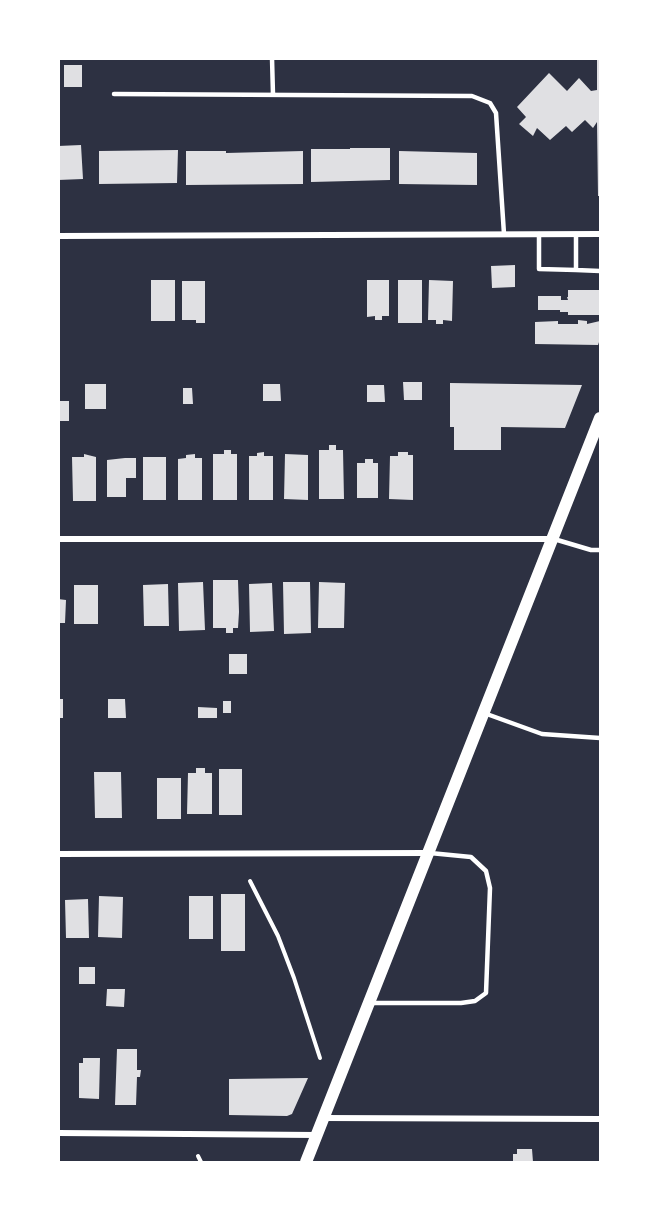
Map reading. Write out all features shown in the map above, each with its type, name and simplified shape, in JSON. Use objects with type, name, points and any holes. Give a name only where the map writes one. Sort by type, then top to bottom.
[{"type":"main road","points":[[306,1162],[600,418]]},
{"type":"street","points":[[58,236],[600,234]]},
{"type":"street","points":[[58,538],[553,539]]},
{"type":"street","points":[[58,854],[428,853]]},
{"type":"street","points":[[324,1118],[600,1119]]},
{"type":"street","points":[[58,1133],[317,1135]]},
{"type":"lane","points":[[272,58],[273,95]]},
{"type":"lane","points":[[114,94],[472,96],[490,103],[496,113],[504,234]]},
{"type":"lane","points":[[539,234],[539,269],[600,271]]},
{"type":"lane","points":[[576,234],[576,270]]},
{"type":"lane","points":[[553,539],[591,550],[600,550]]},
{"type":"lane","points":[[484,713],[542,734],[600,738]]},
{"type":"lane","points":[[369,1003],[461,1003],[475,1001],[486,993],[490,888],[486,871],[471,857],[428,853]]},
{"type":"path","points":[[250,881],[278,936],[320,1058]]},
{"type":"path","points":[[198,1156],[201,1162]]},
{"type":"building","points":[[597,58],[600,58],[600,196],[598,196],[597,122],[593,128],[585,120],[572,132],[566,126],[550,140],[537,128],[533,136],[519,124],[526,117],[517,107],[549,73],[567,91],[579,78],[591,91],[597,90]]},
{"type":"building","points":[[64,65],[82,65],[82,87],[64,87]]},
{"type":"building","points":[[81,145],[83,179],[58,180],[58,146]]},
{"type":"building","points":[[390,148],[390,180],[311,182],[311,149]]},
{"type":"building","points":[[178,150],[177,183],[99,184],[99,151]]},
{"type":"building","points":[[186,151],[226,151],[226,153],[303,151],[303,184],[186,185]]},
{"type":"building","points":[[399,151],[477,153],[477,185],[399,184]]},
{"type":"building","points":[[515,265],[515,287],[492,288],[491,266]]},
{"type":"building","points":[[151,280],[175,280],[175,321],[151,321]]},
{"type":"building","points":[[367,280],[389,280],[389,316],[382,316],[382,320],[375,320],[375,316],[367,317]]},
{"type":"building","points":[[398,280],[422,280],[422,323],[398,323]]},
{"type":"building","points":[[429,280],[453,281],[452,321],[443,320],[443,324],[436,324],[436,320],[428,320]]},
{"type":"building","points":[[182,281],[205,281],[205,323],[196,323],[196,320],[182,320]]},
{"type":"building","points":[[568,290],[600,290],[600,315],[568,315],[568,312],[560,312],[560,310],[538,310],[538,296],[561,296],[561,300],[568,300]]},
{"type":"building","points":[[578,320],[587,321],[587,324],[600,321],[598,345],[535,344],[535,322],[558,321],[558,324],[578,324]]},
{"type":"building","points":[[403,382],[422,382],[422,400],[404,400]]},
{"type":"building","points":[[450,383],[582,385],[565,428],[501,427],[501,450],[454,450],[454,427],[450,427]]},
{"type":"building","points":[[85,384],[106,384],[106,409],[85,409]]},
{"type":"building","points":[[263,384],[280,384],[281,401],[263,401]]},
{"type":"building","points":[[367,385],[384,385],[385,402],[367,402]]},
{"type":"building","points":[[183,388],[192,388],[193,404],[183,404]]},
{"type":"building","points":[[58,401],[69,401],[69,421],[58,421]]},
{"type":"building","points":[[329,445],[336,445],[336,450],[343,450],[344,499],[319,499],[319,450],[329,450]]},
{"type":"building","points":[[224,450],[231,450],[231,454],[237,454],[237,500],[213,500],[213,454],[224,454]]},
{"type":"building","points":[[264,452],[264,456],[273,456],[273,500],[249,500],[249,456],[257,456],[257,453]]},
{"type":"building","points":[[398,452],[408,452],[408,455],[413,455],[413,500],[389,499],[390,456],[398,456]]},
{"type":"building","points":[[84,454],[96,457],[96,501],[73,501],[72,457],[84,457]]},
{"type":"building","points":[[195,454],[195,458],[202,458],[202,500],[178,500],[178,459]]},
{"type":"building","points":[[285,454],[308,455],[308,500],[284,499]]},
{"type":"building","points":[[143,457],[166,457],[166,500],[143,500]]},
{"type":"building","points":[[136,458],[136,478],[126,478],[126,497],[107,497],[107,460]]},
{"type":"building","points":[[365,459],[373,459],[373,463],[378,463],[378,498],[357,498],[357,463],[365,463]]},
{"type":"building","points":[[213,580],[238,580],[238,628],[233,628],[233,633],[226,633],[226,628],[213,628]]},
{"type":"building","points":[[203,582],[205,630],[179,631],[178,583]]},
{"type":"building","points":[[283,582],[310,582],[311,633],[284,634]]},
{"type":"building","points":[[319,582],[345,583],[344,628],[318,628]]},
{"type":"building","points":[[272,583],[274,631],[250,632],[249,584]]},
{"type":"building","points":[[168,584],[169,626],[144,626],[143,585]]},
{"type":"building","points":[[74,585],[98,585],[98,624],[74,624]]},
{"type":"building","points":[[58,599],[66,600],[65,623],[58,623]]},
{"type":"building","points":[[229,654],[247,654],[247,674],[229,674]]},
{"type":"building","points":[[58,699],[63,699],[63,718],[58,718]]},
{"type":"building","points":[[108,699],[125,699],[126,718],[108,718]]},
{"type":"building","points":[[223,701],[231,701],[231,713],[223,713]]},
{"type":"building","points":[[198,707],[217,708],[217,718],[198,718]]},
{"type":"building","points":[[196,768],[205,768],[205,773],[212,773],[212,814],[187,814],[188,773],[196,773]]},
{"type":"building","points":[[219,769],[242,769],[242,815],[219,815]]},
{"type":"building","points":[[94,772],[121,772],[122,818],[95,818]]},
{"type":"building","points":[[157,778],[181,778],[181,819],[157,819]]},
{"type":"building","points":[[221,894],[245,894],[245,951],[221,951]]},
{"type":"building","points":[[99,896],[123,897],[122,938],[98,937]]},
{"type":"building","points":[[189,896],[213,896],[213,939],[189,939]]},
{"type":"building","points":[[88,899],[89,938],[66,938],[65,900]]},
{"type":"building","points":[[79,967],[95,967],[95,984],[79,984]]},
{"type":"building","points":[[107,989],[125,989],[124,1007],[106,1006]]},
{"type":"building","points":[[117,1049],[137,1049],[137,1070],[141,1070],[140,1077],[137,1077],[136,1105],[115,1105]]},
{"type":"building","points":[[83,1058],[100,1058],[99,1099],[79,1098],[79,1063],[83,1063]]},
{"type":"building","points":[[308,1078],[292,1114],[287,1116],[229,1115],[229,1079]]},
{"type":"building","points":[[517,1149],[532,1149],[533,1162],[513,1162],[513,1154],[517,1154]]}]
